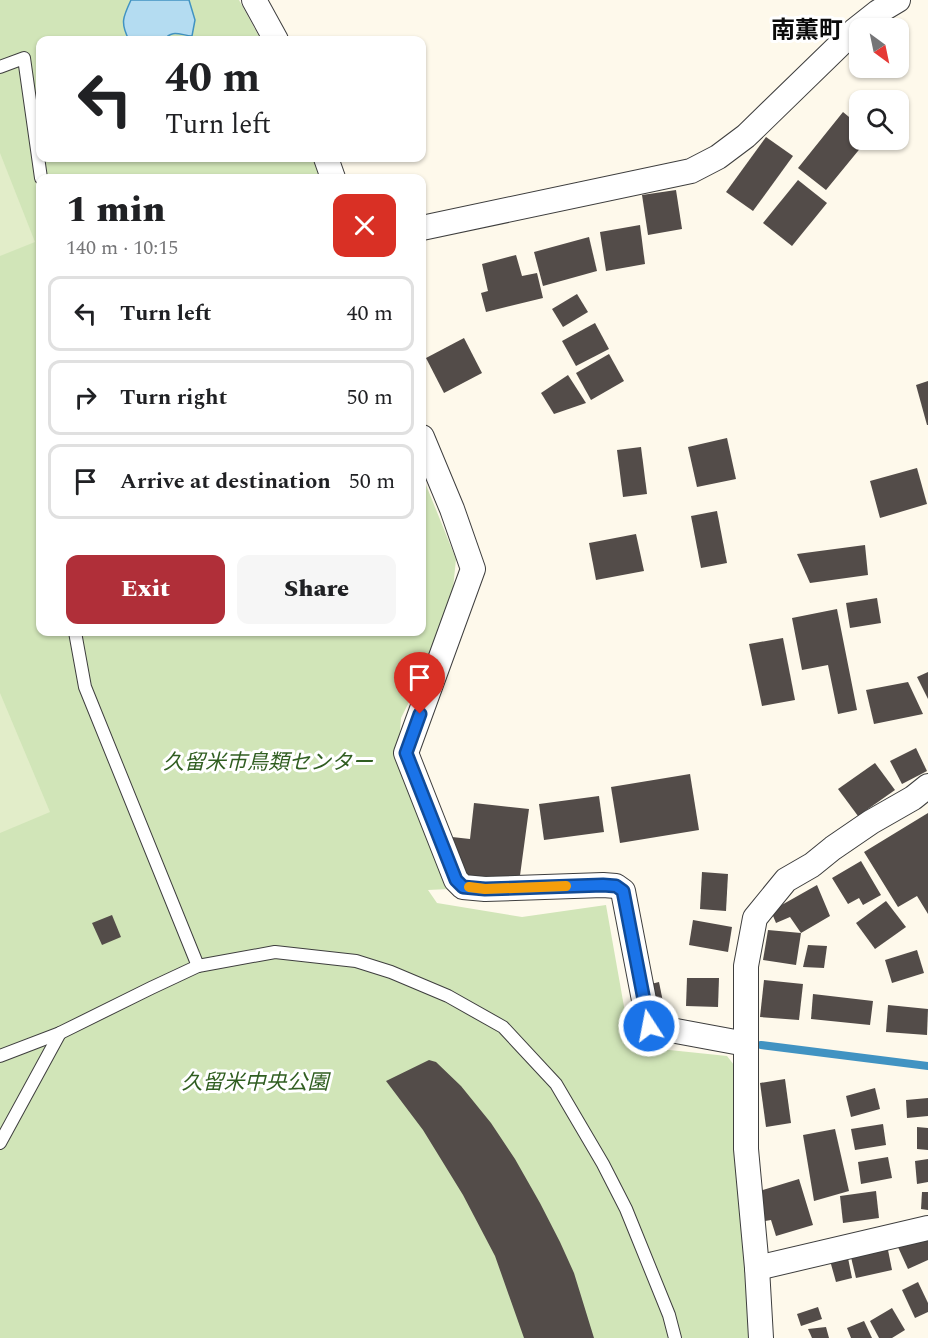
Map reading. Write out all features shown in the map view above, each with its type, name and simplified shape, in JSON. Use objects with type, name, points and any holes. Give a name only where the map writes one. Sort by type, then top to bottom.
[{"type":"street","points":[[254,0],[274,36]]},
{"type":"street","points":[[426,227],[691,171],[718,157],[746,136],[854,31],[898,0]]},
{"type":"street","points":[[426,446],[452,508],[473,569],[406,753],[456,880],[463,887],[485,889],[616,886],[623,891],[649,1026],[746,1044]]},
{"type":"street","points":[[761,1338],[746,1149],[746,966],[755,918],[786,880],[812,865],[871,822],[913,798],[928,786]]},
{"type":"street","points":[[757,1268],[928,1228]]},
{"type":"lane","points":[[0,68],[24,58],[36,143]]},
{"type":"lane","points":[[76,636],[85,687],[198,966]]},
{"type":"lane","points":[[0,1056],[60,1033],[198,966],[275,952],[356,961],[391,972],[448,996],[503,1027],[556,1084],[603,1164],[626,1209],[669,1316],[675,1338]]},
{"type":"lane","points":[[0,1143],[60,1033]]},
{"type":"green space","name":"久留米中央公園","points":[[0,0],[239,0],[259,36],[36,36],[36,162],[317,162],[322,174],[36,174],[36,636],[426,636],[426,485],[456,559],[451,609],[429,662],[401,718],[398,757],[449,889],[428,890],[437,903],[522,917],[606,905],[631,1046],[727,1056],[738,1070],[751,1338],[0,1338]]},
{"type":"green space","points":[[0,153],[35,242],[0,256]]},
{"type":"green space","points":[[0,693],[50,812],[0,833]]},
{"type":"water","points":[[131,0],[189,0],[195,20],[192,36],[173,34],[168,36],[127,36],[124,29],[126,11]]},
{"type":"building","points":[[843,112],[849,117],[849,150],[859,150],[826,190],[798,168]]},
{"type":"building","points":[[766,137],[793,156],[753,211],[726,192]]},
{"type":"building","points":[[798,180],[827,203],[792,246],[763,223]]},
{"type":"building","points":[[676,190],[682,229],[648,235],[642,195]]},
{"type":"building","points":[[640,225],[645,264],[606,271],[600,232]]},
{"type":"building","points":[[589,237],[597,271],[543,286],[534,252]]},
{"type":"building","points":[[516,255],[522,276],[537,273],[543,298],[486,312],[481,293],[488,291],[482,264]]},
{"type":"building","points":[[577,294],[588,312],[563,327],[552,309]]},
{"type":"building","points":[[595,323],[609,349],[576,366],[562,341]]},
{"type":"building","points":[[464,338],[482,373],[444,393],[426,358]]},
{"type":"building","points":[[609,354],[624,381],[591,400],[576,373]]},
{"type":"building","points":[[568,375],[586,403],[554,414],[541,393]]},
{"type":"building","points":[[928,381],[928,425],[927,425],[916,385]]},
{"type":"building","points":[[727,438],[736,479],[697,487],[688,447]]},
{"type":"building","points":[[641,447],[647,494],[623,497],[617,450]]},
{"type":"building","points":[[917,468],[927,504],[880,518],[870,481]]},
{"type":"building","points":[[717,511],[727,563],[701,568],[691,516]]},
{"type":"building","points":[[636,534],[644,571],[596,580],[589,543]]},
{"type":"building","points":[[865,545],[868,575],[810,583],[797,554]]},
{"type":"building","points":[[877,598],[881,623],[850,628],[846,603]]},
{"type":"building","points":[[837,609],[857,710],[838,714],[828,665],[802,670],[792,618]]},
{"type":"building","points":[[783,638],[795,700],[762,706],[749,644]]},
{"type":"building","points":[[928,672],[928,699],[917,677]]},
{"type":"building","points":[[908,682],[923,714],[874,724],[866,690]]},
{"type":"building","points":[[916,748],[927,771],[902,784],[890,761]]},
{"type":"building","points":[[875,763],[895,790],[858,816],[838,789]]},
{"type":"building","points":[[690,774],[699,830],[620,843],[611,787]]},
{"type":"building","points":[[599,796],[604,832],[544,840],[539,804]]},
{"type":"building","points":[[474,803],[529,809],[519,883],[466,876],[452,837],[470,839]]},
{"type":"building","points":[[928,813],[928,914],[917,896],[898,907],[864,852]]},
{"type":"building","points":[[861,861],[881,895],[863,905],[859,898],[848,904],[832,878]]},
{"type":"building","points":[[702,872],[728,874],[726,911],[700,909]]},
{"type":"building","points":[[817,885],[830,916],[801,933],[790,917],[776,923],[771,911]]},
{"type":"building","points":[[886,901],[906,927],[875,949],[856,923]]},
{"type":"building","points":[[112,915],[121,937],[102,945],[92,923]]},
{"type":"building","points":[[693,920],[732,927],[728,952],[689,945]]},
{"type":"building","points":[[768,930],[801,933],[796,965],[763,960]]},
{"type":"building","points":[[808,945],[827,946],[824,968],[803,967]]},
{"type":"building","points":[[917,950],[924,973],[892,983],[885,960]]},
{"type":"building","points":[[687,978],[719,978],[718,1007],[686,1006]]},
{"type":"building","points":[[764,980],[803,984],[799,1020],[760,1017]]},
{"type":"building","points":[[659,982],[664,1007],[652,1009],[647,985]]},
{"type":"building","points":[[813,994],[873,1001],[870,1025],[811,1019]]},
{"type":"building","points":[[888,1005],[928,1009],[927,1035],[886,1032]]},
{"type":"building","points":[[429,1060],[436,1062],[461,1086],[491,1123],[515,1159],[540,1203],[574,1273],[594,1338],[524,1338],[495,1256],[463,1195],[423,1130],[386,1081]]},
{"type":"building","points":[[785,1079],[791,1123],[766,1127],[760,1083]]},
{"type":"building","points":[[875,1088],[880,1109],[851,1117],[846,1096]]},
{"type":"building","points":[[928,1098],[928,1116],[907,1118],[906,1100]]},
{"type":"building","points":[[883,1124],[886,1145],[855,1150],[851,1129]]},
{"type":"building","points":[[917,1127],[928,1128],[928,1150],[917,1149]]},
{"type":"building","points":[[835,1129],[849,1191],[814,1201],[803,1135]]},
{"type":"building","points":[[888,1157],[892,1178],[861,1184],[858,1162]]},
{"type":"building","points":[[928,1159],[928,1182],[917,1184],[915,1161]]},
{"type":"building","points":[[799,1179],[813,1225],[776,1236],[771,1220],[765,1221],[756,1192]]},
{"type":"building","points":[[876,1191],[879,1218],[843,1223],[840,1196]]},
{"type":"building","points":[[922,1192],[928,1192],[928,1210],[921,1209]]},
{"type":"building","points":[[928,1231],[928,1260],[908,1269],[897,1245]]},
{"type":"building","points":[[887,1245],[892,1270],[856,1278],[850,1253]]},
{"type":"building","points":[[847,1253],[852,1278],[836,1282],[829,1257]]},
{"type":"building","points":[[918,1282],[928,1303],[928,1312],[915,1318],[902,1290]]},
{"type":"building","points":[[818,1307],[822,1319],[801,1326],[797,1314]]},
{"type":"building","points":[[892,1308],[905,1330],[892,1338],[879,1338],[870,1321]]},
{"type":"building","points":[[864,1321],[872,1338],[851,1338],[847,1328]]},
{"type":"building","points":[[826,1327],[829,1338],[812,1338],[808,1329]]},
{"type":"waterway","points":[[761,1045],[928,1066]]},
{"type":"slow traffic","points":[[469,887],[485,889],[566,886]]},
{"type":"district","name":"南薫町","points":[[807,30]]},
{"type":"route","points":[[420,714],[406,753],[456,880],[463,887],[485,889],[603,885],[616,886],[623,891],[649,1026]]},
{"type":"park label","name":"久留米市鳥類センター","points":[[268,762]]}]
